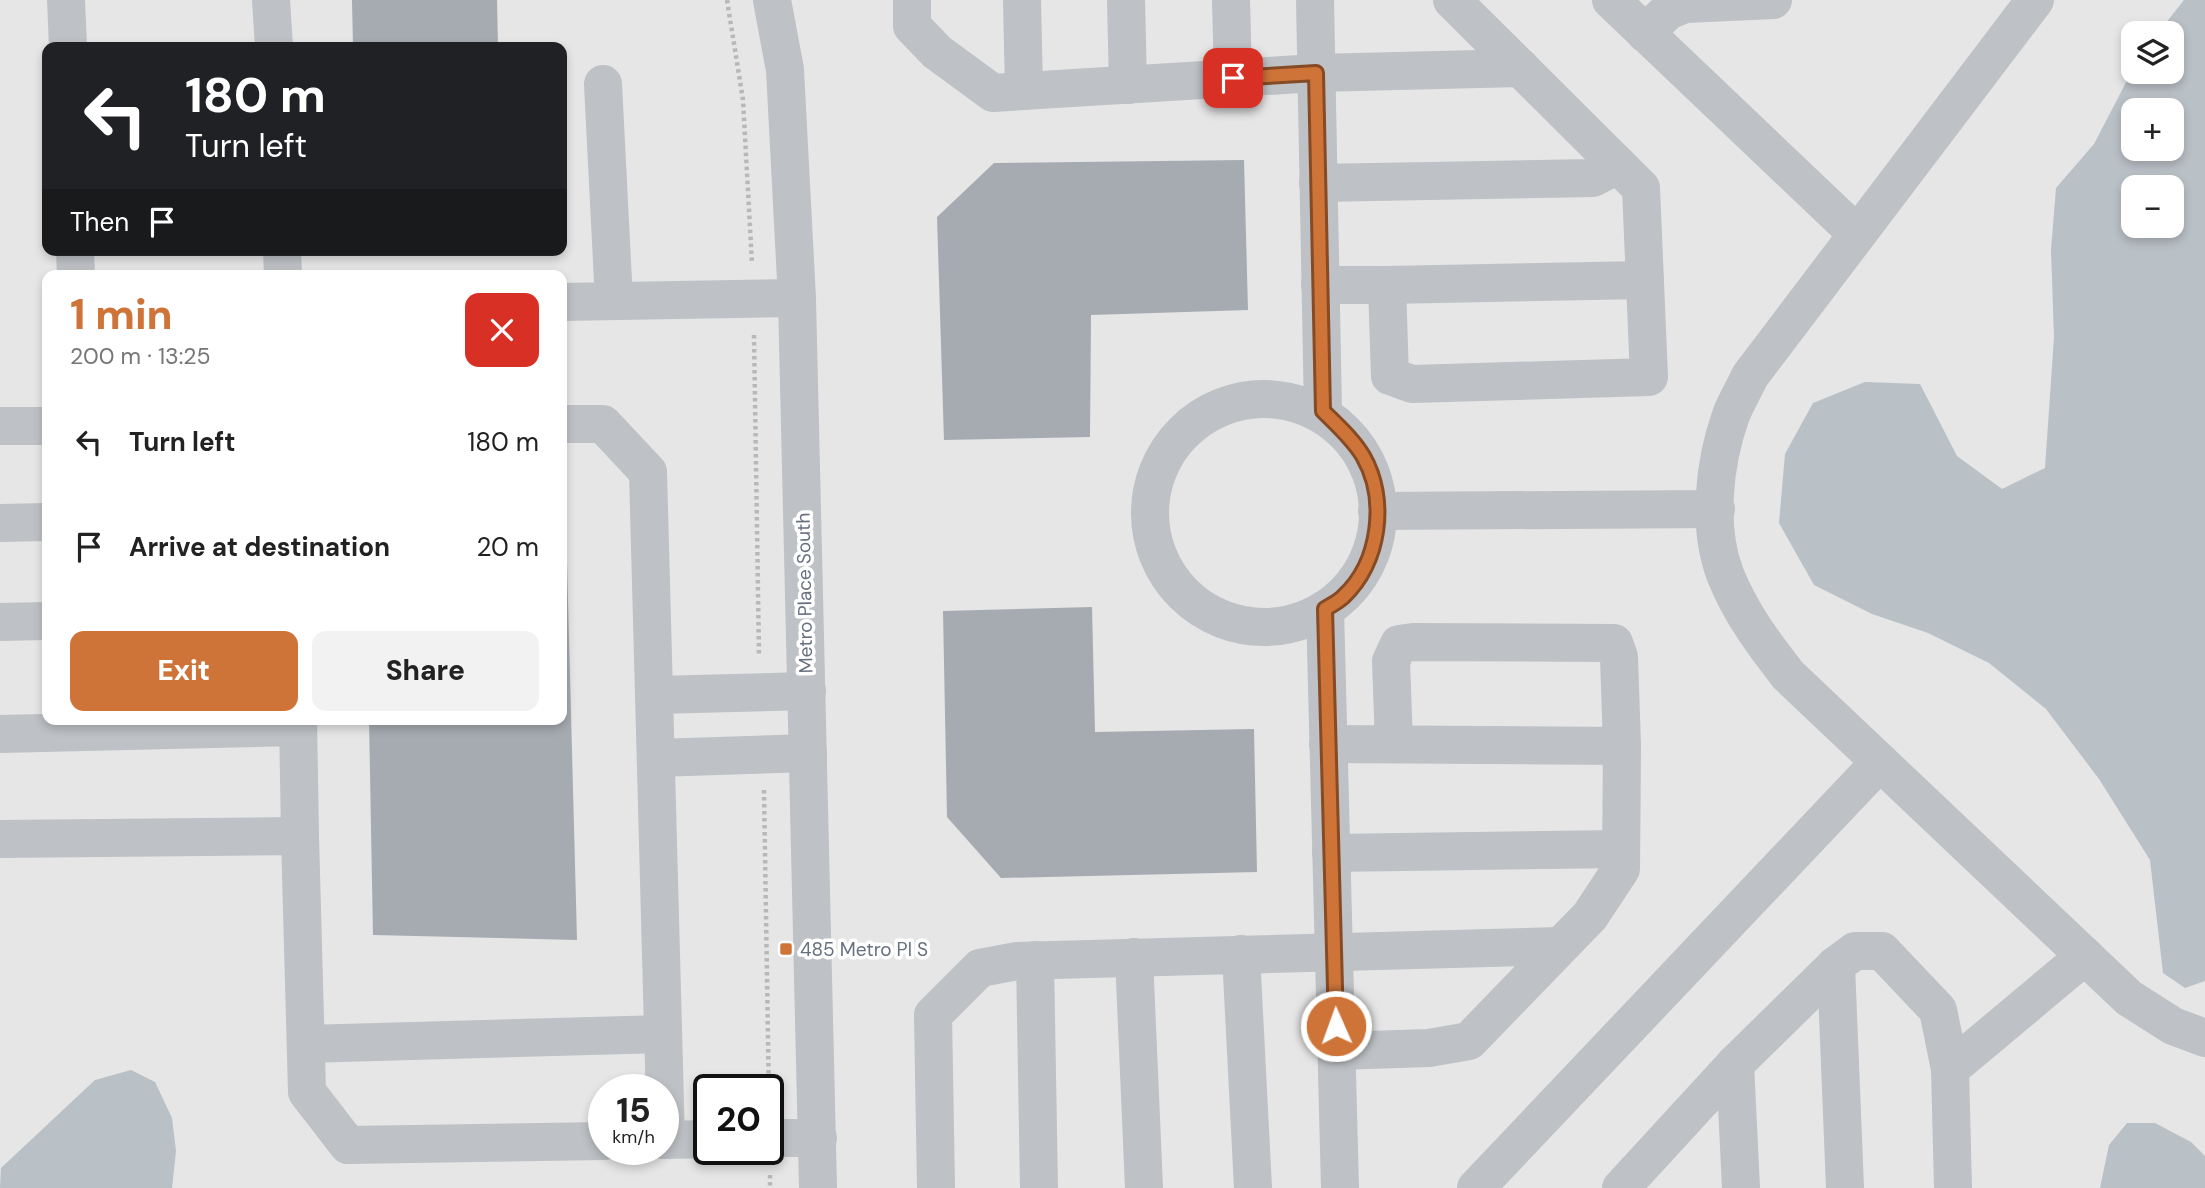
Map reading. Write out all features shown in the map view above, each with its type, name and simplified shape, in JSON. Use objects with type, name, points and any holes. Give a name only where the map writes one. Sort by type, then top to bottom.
[{"type":"street","points":[[66,0],[68,42]]},
{"type":"street","points":[[271,0],[274,42]]},
{"type":"street","name":"Metro Place South","points":[[772,0],[785,70],[797,298],[818,1188]]},
{"type":"street","points":[[912,0],[912,26],[937,52],[993,93],[1316,73],[1521,68]]},
{"type":"street","points":[[1021,0],[1024,91]]},
{"type":"street","points":[[1126,0],[1128,85]]},
{"type":"street","points":[[1231,0],[1233,78]]},
{"type":"street","points":[[1315,0],[1323,411]]},
{"type":"street","points":[[1387,285],[1390,376],[1412,384],[1649,377],[1641,188],[1452,0]]},
{"type":"street","points":[[1611,0],[1857,234]]},
{"type":"street","points":[[1646,33],[1668,11],[1685,4],[1773,0]]},
{"type":"street","points":[[2019,5],[1857,234],[1750,376],[1732,414],[1720,458],[1716,509],[1717,541],[1725,573],[1740,606],[1757,635],[1788,675],[2129,998],[2173,1026],[2205,1038]]},
{"type":"street","points":[[603,84],[614,301]]},
{"type":"street","points":[[1318,183],[1592,178],[1618,165]]},
{"type":"street","points":[[1320,285],[1645,280]]},
{"type":"street","points":[[567,302],[797,298]]},
{"type":"street","points":[[1272,398],[1323,411],[1340,427],[1363,457],[1377,492],[1377,511],[1378,530],[1366,566],[1344,596],[1312,618],[1276,628],[1238,625],[1203,611],[1175,586],[1157,553],[1150,516],[1155,478],[1172,444],[1199,418],[1234,402],[1272,398]]},
{"type":"street","points":[[567,424],[603,424],[648,472],[656,695],[663,1074]]},
{"type":"street","points":[[0,426],[42,426]]},
{"type":"street","points":[[1377,511],[1716,509]]},
{"type":"street","points":[[0,523],[42,522]]},
{"type":"street","points":[[1325,609],[1340,1188]]},
{"type":"street","points":[[0,622],[42,621]]},
{"type":"street","points":[[1337,1051],[1429,1048],[1469,1041],[1590,916],[1621,869],[1622,746],[1619,657],[1614,643],[1399,644],[1391,661],[1394,744]]},
{"type":"street","points":[[656,695],[807,691]]},
{"type":"street","points":[[0,734],[244,725]]},
{"type":"street","points":[[298,725],[307,1092],[348,1145],[588,1141]]},
{"type":"street","points":[[1328,744],[1622,746]]},
{"type":"street","points":[[656,758],[808,753]]},
{"type":"street","points":[[1476,1188],[1880,762]]},
{"type":"street","points":[[0,839],[300,836]]},
{"type":"street","points":[[1331,853],[1621,849]]},
{"type":"street","points":[[936,1188],[933,1015],[980,968],[1035,960],[1559,946]]},
{"type":"street","points":[[1635,1180],[1735,1064],[1836,965],[1855,951],[1882,951],[1938,1010],[1950,1069],[1952,1188]]},
{"type":"street","points":[[1241,954],[1253,1188]]},
{"type":"street","points":[[1950,1069],[2085,956]]},
{"type":"street","points":[[1134,957],[1144,1188]]},
{"type":"street","points":[[1035,960],[1038,1188]]},
{"type":"street","points":[[1836,965],[1845,1188]]},
{"type":"street","points":[[306,1044],[663,1034]]},
{"type":"street","points":[[1735,1064],[1741,1188]]},
{"type":"street","points":[[784,1138],[818,1138]]},
{"type":"path","points":[[727,0],[743,100],[753,299],[761,693]]},
{"type":"path","points":[[762,755],[768,1074]]},
{"type":"path","points":[[770,1165],[770,1188]]},
{"type":"shaded area","points":[[0,0],[2205,0],[2205,1188],[0,1188]]},
{"type":"shaded area","points":[[2184,0],[2205,0],[2205,981],[2185,988],[2163,973],[2150,860],[2099,779],[2046,709],[1989,663],[1928,633],[1872,614],[1814,585],[1779,523],[1785,454],[1813,403],[1865,382],[1920,384],[1957,456],[2002,489],[2045,468],[2054,337],[2051,250],[2056,188],[2094,144],[2125,84],[2184,84],[2184,21],[2167,21]]},
{"type":"shaded area","points":[[131,1070],[155,1082],[172,1118],[176,1151],[172,1188],[0,1188],[1,1168],[95,1080]]},
{"type":"shaded area","points":[[2127,1123],[2155,1123],[2191,1142],[2205,1156],[2205,1188],[2100,1188],[2109,1145]]},
{"type":"building","points":[[352,0],[497,0],[498,42],[353,42]]},
{"type":"building","points":[[1244,160],[1248,310],[1091,315],[1090,437],[944,440],[937,217],[994,163]]},
{"type":"building","points":[[567,562],[577,940],[373,935],[369,725],[567,725]]},
{"type":"building","points":[[1092,607],[1095,732],[1254,729],[1257,872],[1001,878],[947,817],[943,611]]},
{"type":"place","name":"485 Metro Pl S","points":[[786,949]]},
{"type":"route","points":[[1233,78],[1316,73],[1323,411],[1340,427],[1363,457],[1377,492],[1378,530],[1366,566],[1344,596],[1325,609],[1336,1026]]}]
